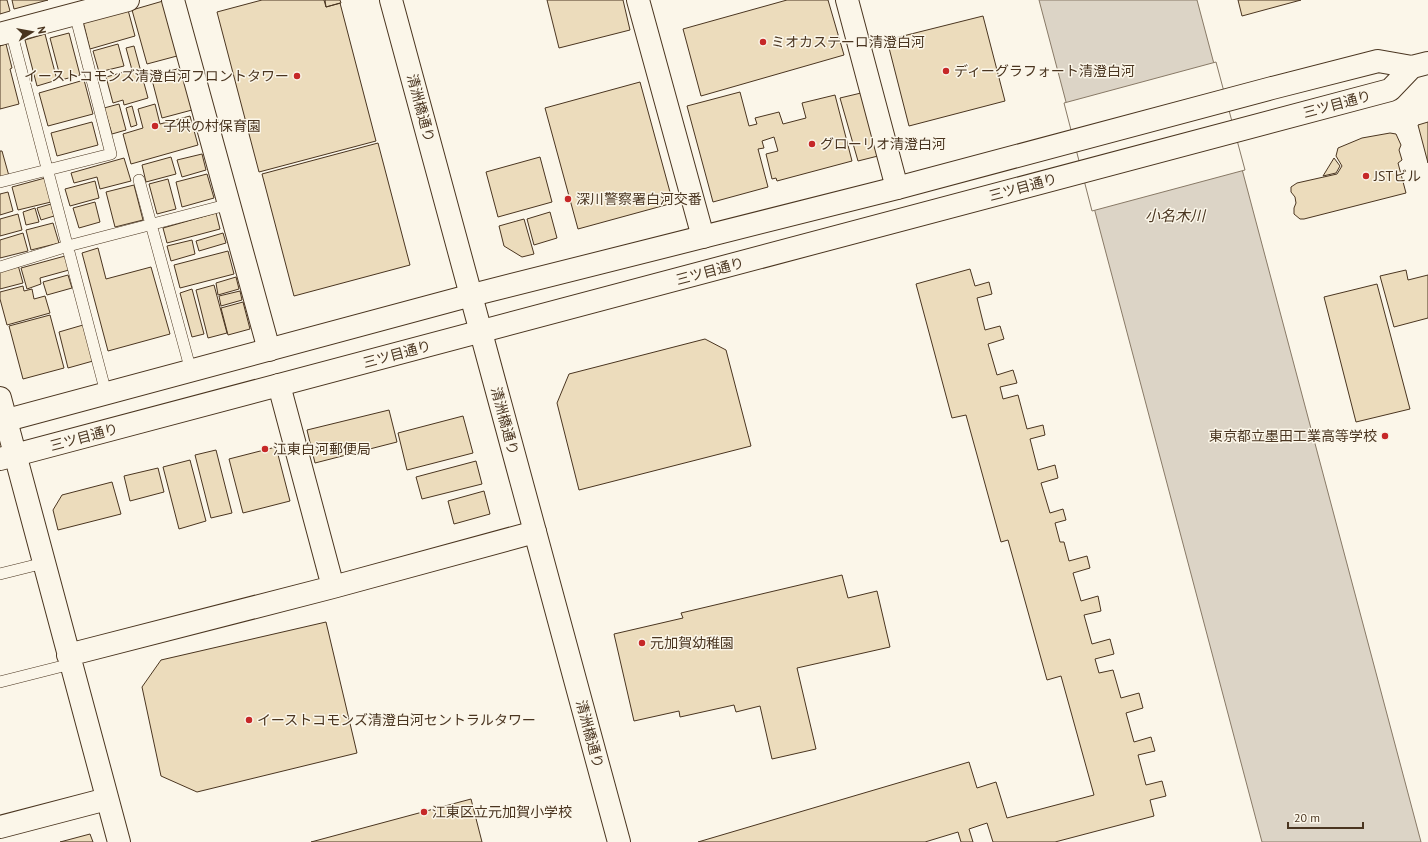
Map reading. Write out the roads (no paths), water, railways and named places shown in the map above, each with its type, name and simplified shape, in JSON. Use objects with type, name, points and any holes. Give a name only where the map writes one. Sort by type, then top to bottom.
[{"type":"main road","points":[[6,33],[128,0]]},
{"type":"main road","points":[[173,0],[269,350]]},
{"type":"main road","name":"清洲橋通り","points":[[391,0],[619,842]]},
{"type":"main road","points":[[638,0],[703,237]]},
{"type":"main road","points":[[847,0],[897,188]]},
{"type":"main road","name":"三ツ目通り","points":[[3,421],[472,295],[897,188],[1378,61],[1420,65]]},
{"type":"main road","name":"三ツ目通り","points":[[8,457],[1390,90],[1420,65]]},
{"type":"main road","points":[[278,385],[333,587]]},
{"type":"main road","points":[[0,398],[8,457],[44,563],[119,842]]},
{"type":"main road","points":[[70,659],[535,532]]},
{"type":"main road","points":[[0,827],[107,799]]},
{"type":"lane","points":[[0,182],[111,154],[75,14]]},
{"type":"lane","points":[[6,33],[48,170],[106,393]]},
{"type":"lane","points":[[139,180],[191,371]]},
{"type":"lane","points":[[0,267],[68,246],[230,204]]},
{"type":"lane","points":[[0,574],[44,563]]},
{"type":"lane","points":[[0,682],[70,659]]},
{"type":"water","name":"小名木川","points":[[1039,0],[1197,0],[1421,842],[1262,842]]},
{"type":"place","name":"ミオカステーロ清澄白河","points":[[763,42]]},
{"type":"place","name":"ディーグラフォート清澄白河","points":[[946,71]]},
{"type":"place","name":"イーストコモンズ清澄白河フロントタワー","points":[[297,76]]},
{"type":"place","name":"子供の村保育園","points":[[155,126]]},
{"type":"place","name":"グローリオ清澄白河","points":[[812,144]]},
{"type":"place","name":"JSTビル","points":[[1366,176]]},
{"type":"place","name":"深川警察署白河交番","points":[[568,199]]},
{"type":"place","name":"東京都立墨田工業高等学校","points":[[1385,436]]},
{"type":"place","name":"江東白河郵便局","points":[[265,449]]},
{"type":"place","name":"元加賀幼稚園","points":[[642,643]]},
{"type":"place","name":"イーストコモンズ清澄白河セントラルタワー","points":[[249,720]]},
{"type":"place","name":"江東区立元加賀小学校","points":[[424,812]]}]
